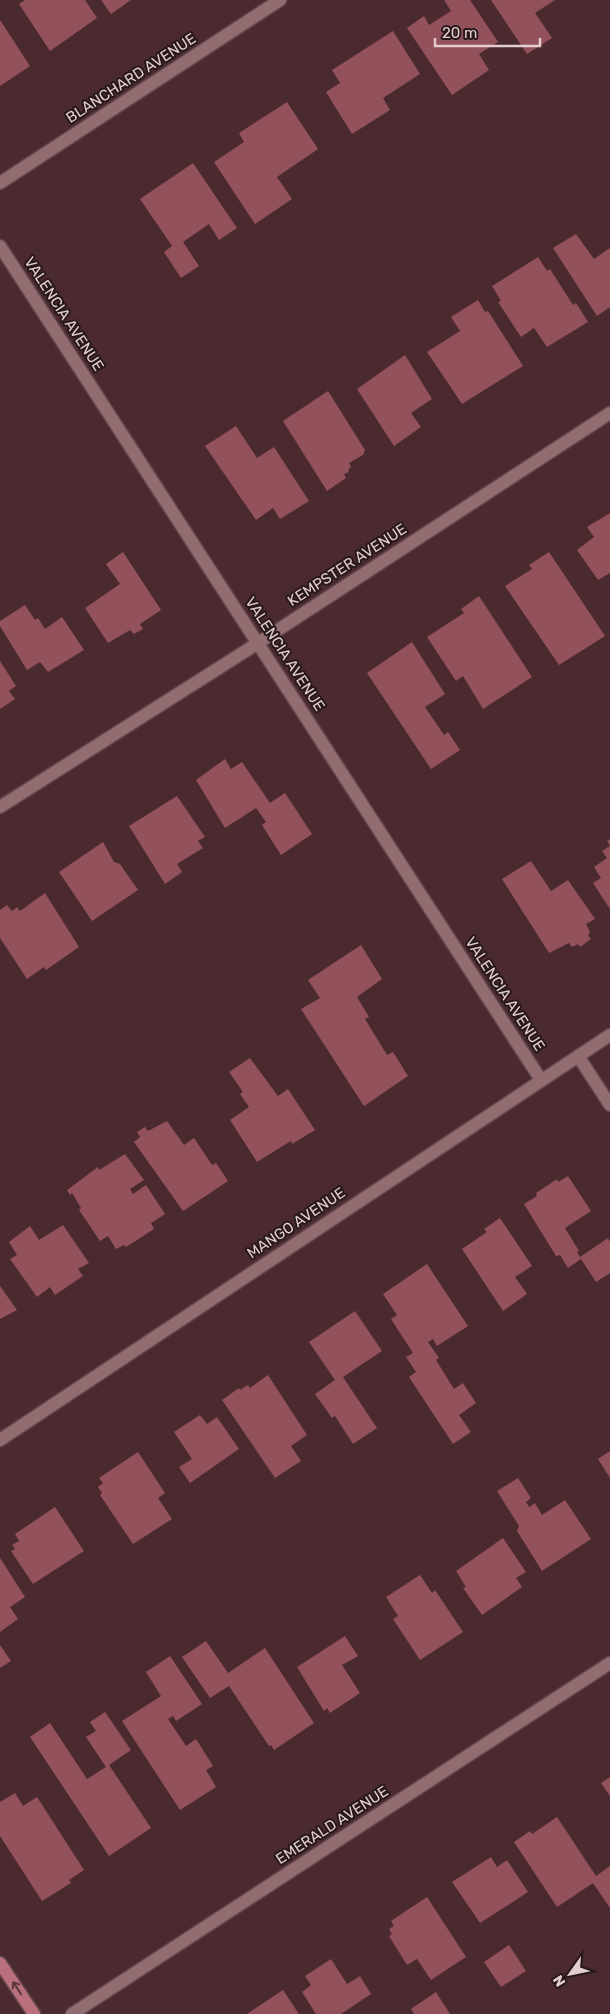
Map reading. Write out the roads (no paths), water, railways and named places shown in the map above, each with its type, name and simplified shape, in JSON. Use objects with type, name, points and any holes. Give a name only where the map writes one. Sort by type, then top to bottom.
[{"type":"main road","points":[[0,1963],[34,2014]]},
{"type":"street","name":"BLANCHARD AVENUE","points":[[0,183],[280,0]]},
{"type":"street","name":"VALENCIA AVENUE","points":[[0,246],[541,1080]]},
{"type":"street","name":"KEMPSTER AVENUE","points":[[0,807],[258,643],[610,413]]},
{"type":"street","name":"MANGO AVENUE","points":[[0,1440],[610,1035]]},
{"type":"street","points":[[578,1056],[610,1105]]},
{"type":"street","name":"EMERALD AVENUE","points":[[72,2014],[610,1663]]}]
